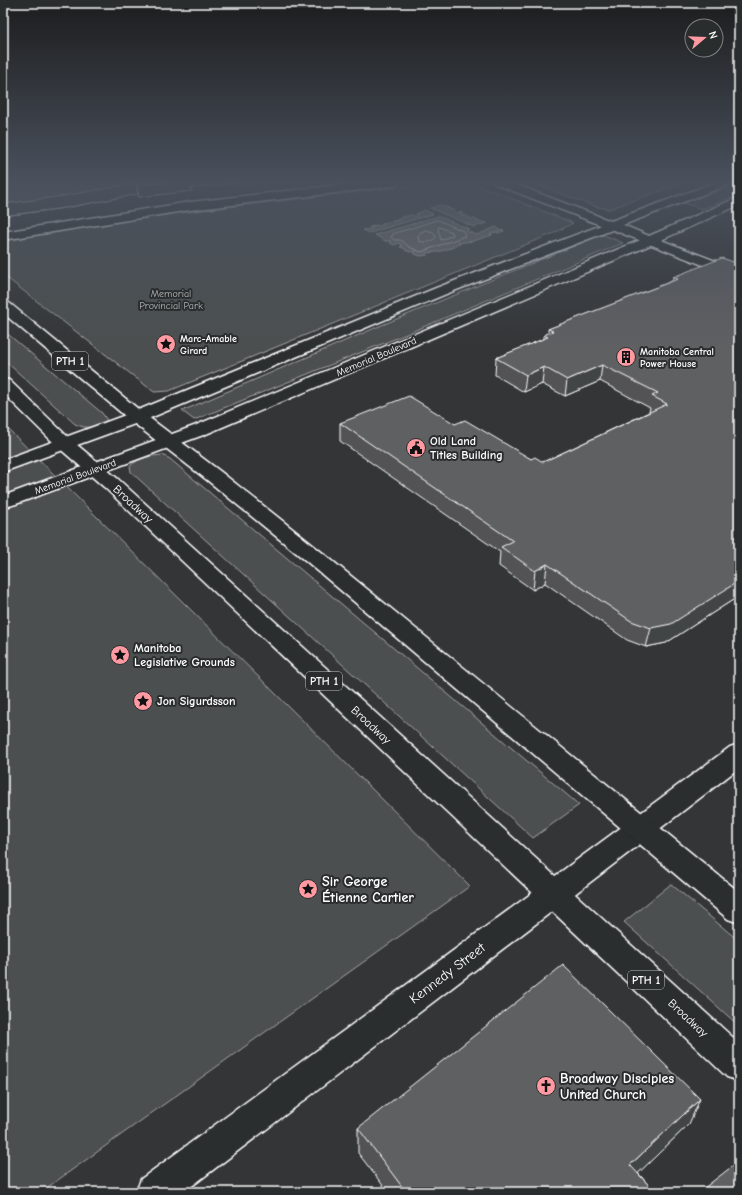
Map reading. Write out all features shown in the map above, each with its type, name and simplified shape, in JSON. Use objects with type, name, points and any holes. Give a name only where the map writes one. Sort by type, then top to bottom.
[{"type":"main road","points":[[3,466],[137,416],[441,291],[579,238]]},
{"type":"main road","points":[[644,238],[739,275]]},
{"type":"main road","name":"Memorial Boulevard","points":[[9,500],[170,442],[655,238]]},
{"type":"main road","name":"PTH 1","points":[[3,305],[137,416],[312,555],[739,910]]},
{"type":"main road","name":"Broadway","points":[[3,384],[64,443],[94,469],[739,1066]]},
{"type":"main road","name":"Kennedy Street","points":[[154,1192],[739,754]]},
{"type":"green space","name":"Memorial Provincial Park","points":[[22,238],[542,238],[169,391],[154,392],[3,275],[3,241]]},
{"type":"green space","points":[[594,238],[611,238],[623,243],[404,335],[194,420],[182,411],[382,325]]},
{"type":"green space","points":[[3,330],[102,413],[107,420],[91,427],[84,427],[75,424],[3,359]]},
{"type":"green space","name":"Manitoba Legislative Grounds","points":[[3,424],[470,886],[41,1192],[3,1192]]},
{"type":"green space","points":[[163,455],[170,459],[579,805],[533,838],[131,472],[130,466],[141,459]]},
{"type":"green space","points":[[671,884],[739,941],[739,1026],[624,922]]},
{"type":"water","points":[[380,238],[483,238],[458,243],[460,244],[453,245],[454,247],[438,252],[426,253],[428,255],[420,256],[413,253],[416,252],[414,251],[410,252],[400,247],[402,245],[399,243],[394,245],[389,242],[391,241],[385,241]]},
{"type":"building","points":[[722,258],[739,264],[739,581],[671,624],[651,628],[631,621],[547,564],[535,571],[501,547],[513,541],[340,423],[409,396],[455,424],[465,420],[531,459],[535,457],[543,462],[667,404],[652,396],[658,393],[602,365],[567,380],[544,367],[526,375],[496,358],[548,337],[544,335],[553,331],[548,329],[678,279],[673,277]]},
{"type":"building","name":"Broadway Disciples United Church","points":[[563,965],[700,1099],[630,1165],[655,1192],[406,1192],[358,1128]]},
{"type":"building","points":[[739,1161],[739,1192],[699,1192]]},
{"type":"place","name":"Marc-Amable Girard","points":[[166,344]]},
{"type":"place","name":"Manitoba Central Power House","points":[[626,357]]},
{"type":"place","name":"Old Land Titles Building","points":[[416,448]]},
{"type":"place","name":"Manitoba Legislative Grounds","points":[[120,655]]},
{"type":"place","name":"Jon Sigurdsson","points":[[143,701]]},
{"type":"place","name":"Sir George Étienne Cartier","points":[[308,889]]},
{"type":"place","name":"Broadway Disciples United Church","points":[[546,1086]]}]
